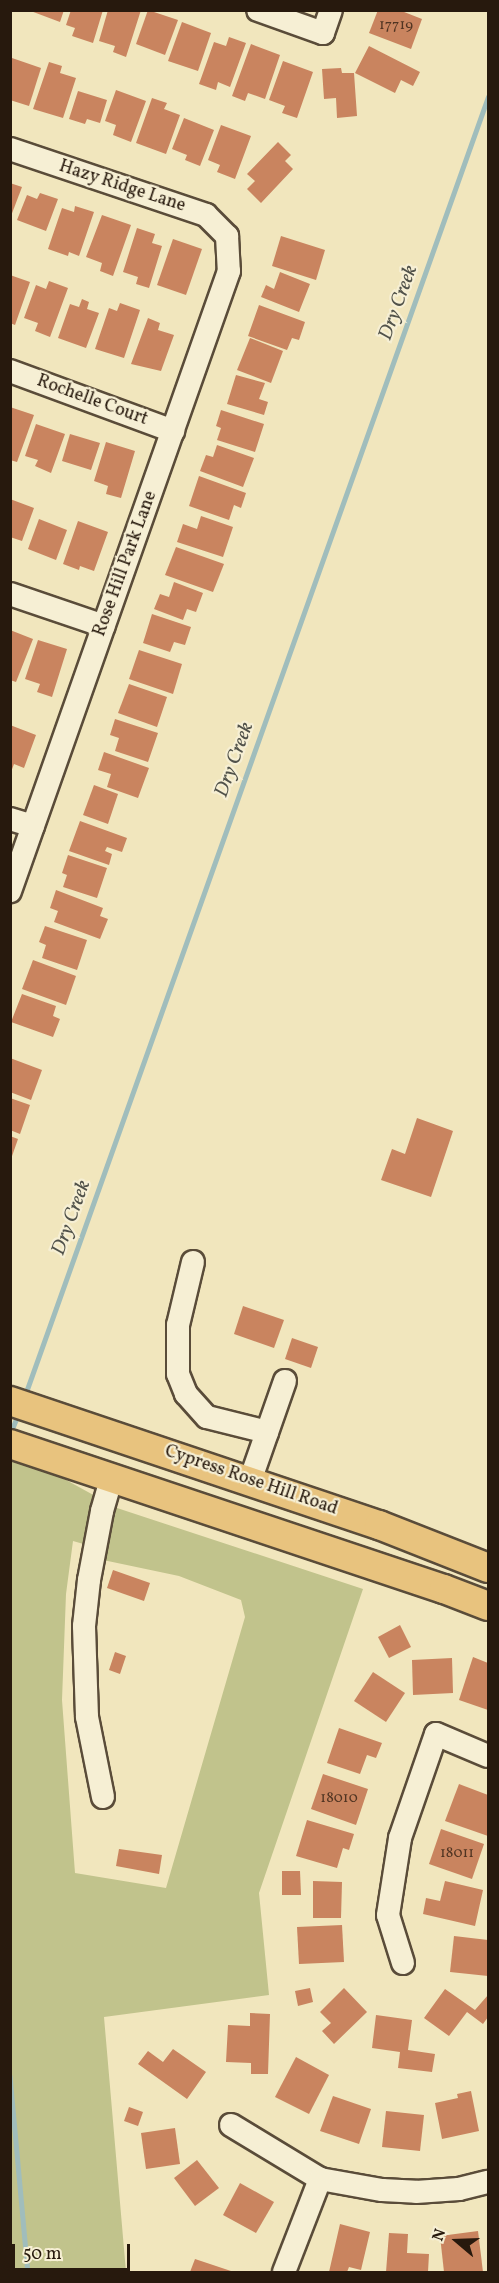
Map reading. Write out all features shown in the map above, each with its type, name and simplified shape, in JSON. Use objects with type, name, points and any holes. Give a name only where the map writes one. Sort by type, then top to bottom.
[{"type":"main road","name":"Cypress Rose Hill Road","points":[[10,1401],[379,1525],[489,1568]]},
{"type":"main road","points":[[10,1444],[489,1606]]},
{"type":"street","points":[[258,10],[323,33],[331,10]]},
{"type":"street","name":"Hazy Ridge Lane","points":[[10,149],[206,215],[227,236]]},
{"type":"street","name":"Rose Hill Park Lane","points":[[10,891],[229,271],[227,236]]},
{"type":"street","name":"Rochelle Court","points":[[10,371],[173,431]]},
{"type":"street","points":[[10,594],[104,626]]},
{"type":"street","points":[[10,819],[33,826]]},
{"type":"street","points":[[193,1262],[178,1325],[178,1374],[186,1394],[207,1417],[267,1432]]},
{"type":"street","points":[[250,1481],[285,1381]]},
{"type":"street","points":[[103,1797],[87,1717],[84,1626],[89,1580],[102,1512],[112,1478]]},
{"type":"street","points":[[403,1962],[388,1915],[400,1838],[436,1734],[489,1756]]},
{"type":"street","points":[[231,2125],[320,2179],[382,2190],[416,2192],[459,2189],[489,2182]]},
{"type":"street","points":[[284,2272],[320,2179]]},
{"type":"green space","points":[[11,1458],[48,1470],[117,1508],[363,1589],[259,1893],[269,1995],[104,2017],[126,2272],[11,2272]],"holes":[[[73,1541],[101,1549],[103,1560],[179,1576],[241,1600],[245,1617],[166,1888],[75,1873],[62,1700],[66,1594]]]},
{"type":"building","points":[[28,10],[64,10],[60,22]]},
{"type":"building","points":[[71,10],[103,10],[93,43],[72,36],[75,28],[66,25]]},
{"type":"building","points":[[108,10],[141,10],[126,57],[113,52],[115,46],[99,41]]},
{"type":"building","points":[[148,10],[178,20],[165,55],[136,44]]},
{"type":"building","points":[[378,10],[399,10],[422,19],[411,49],[369,33]]},
{"type":"building","points":[[182,22],[211,33],[198,71],[168,61]]},
{"type":"building","points":[[229,37],[246,43],[230,87],[218,82],[216,90],[199,84],[214,42],[226,46]]},
{"type":"building","points":[[251,44],[280,55],[265,99],[248,93],[245,101],[232,96]]},
{"type":"building","points":[[369,46],[420,72],[413,86],[401,80],[395,93],[355,73]]},
{"type":"building","points":[[12,58],[41,68],[29,106],[10,100]]},
{"type":"building","points":[[283,61],[313,72],[297,118],[282,113],[285,106],[269,100]]},
{"type":"building","points":[[49,62],[62,66],[60,73],[76,78],[63,118],[33,109]]},
{"type":"building","points":[[341,68],[342,73],[354,73],[357,116],[337,118],[336,98],[324,99],[322,69]]},
{"type":"building","points":[[116,90],[146,101],[131,142],[113,135],[116,125],[105,121]]},
{"type":"building","points":[[78,91],[107,100],[100,123],[87,119],[85,124],[69,119]]},
{"type":"building","points":[[152,98],[167,103],[164,109],[180,115],[166,154],[136,143]]},
{"type":"building","points":[[184,118],[214,130],[200,166],[185,160],[187,155],[172,149]]},
{"type":"building","points":[[221,125],[251,136],[235,179],[217,172],[220,165],[208,160]]},
{"type":"building","points":[[278,142],[291,155],[285,161],[293,169],[261,203],[247,189],[255,181],[247,174]]},
{"type":"building","points":[[10,183],[22,187],[11,216],[10,216]]},
{"type":"building","points":[[40,193],[58,199],[46,231],[17,220],[27,195],[37,199]]},
{"type":"building","points":[[75,206],[94,212],[79,256],[69,252],[68,256],[48,249],[62,208],[74,212]]},
{"type":"building","points":[[102,215],[131,225],[113,276],[100,271],[102,263],[86,257]]},
{"type":"building","points":[[137,228],[155,234],[152,243],[162,246],[149,288],[136,284],[138,277],[123,272]]},
{"type":"building","points":[[281,236],[325,250],[316,280],[272,266]]},
{"type":"building","points":[[173,239],[202,249],[186,295],[157,285]]},
{"type":"building","points":[[280,272],[310,284],[299,312],[261,297],[266,285],[274,289]]},
{"type":"building","points":[[10,275],[30,282],[15,325],[10,323]]},
{"type":"building","points":[[49,281],[68,288],[50,337],[35,331],[38,323],[24,318],[36,285],[46,289]]},
{"type":"building","points":[[82,299],[89,302],[87,309],[99,313],[86,348],[58,338],[70,304],[79,307]]},
{"type":"building","points":[[120,303],[140,310],[124,358],[95,349],[109,308],[117,311]]},
{"type":"building","points":[[259,305],[305,322],[299,340],[292,338],[287,350],[248,336]]},
{"type":"building","points":[[148,318],[160,323],[158,330],[174,335],[161,371],[131,364]]},
{"type":"building","points":[[250,338],[283,351],[271,383],[237,370]]},
{"type":"building","points":[[236,375],[265,383],[259,399],[268,402],[264,415],[227,404]]},
{"type":"building","points":[[10,407],[34,415],[17,462],[10,460]]},
{"type":"building","points":[[221,410],[264,424],[255,452],[217,440],[221,428],[216,426]]},
{"type":"building","points":[[36,424],[65,434],[51,473],[35,466],[38,460],[25,456]]},
{"type":"building","points":[[70,434],[100,443],[91,470],[62,461]]},
{"type":"building","points":[[106,442],[135,451],[121,498],[106,494],[108,486],[94,481]]},
{"type":"building","points":[[217,445],[254,458],[243,487],[200,471],[206,455],[213,457]]},
{"type":"building","points":[[199,476],[246,493],[241,508],[234,505],[229,520],[189,506]]},
{"type":"building","points":[[10,499],[34,508],[22,541],[10,537]]},
{"type":"building","points":[[201,516],[233,527],[223,557],[177,542],[183,524],[197,529]]},
{"type":"building","points":[[39,519],[67,530],[56,560],[28,549]]},
{"type":"building","points":[[78,521],[108,532],[94,571],[80,566],[79,570],[63,564]]},
{"type":"building","points":[[176,547],[224,564],[213,592],[165,575]]},
{"type":"building","points":[[174,582],[203,593],[196,612],[187,609],[183,620],[154,609],[160,594],[169,597]]},
{"type":"building","points":[[152,614],[191,627],[185,645],[174,642],[170,652],[143,643]]},
{"type":"building","points":[[10,630],[33,639],[16,682],[10,680]]},
{"type":"building","points":[[38,640],[67,649],[52,697],[37,692],[40,684],[25,679]]},
{"type":"building","points":[[139,650],[182,664],[173,694],[129,679]]},
{"type":"building","points":[[129,684],[167,697],[157,727],[118,713]]},
{"type":"building","points":[[115,719],[158,733],[148,762],[115,751],[119,738],[110,735]]},
{"type":"building","points":[[10,725],[36,735],[24,768],[14,764],[11,772]]},
{"type":"building","points":[[104,752],[149,768],[138,798],[107,787],[111,774],[98,770]]},
{"type":"building","points":[[94,785],[118,794],[108,824],[83,815]]},
{"type":"building","points":[[80,821],[127,838],[122,852],[107,847],[105,851],[112,854],[109,865],[69,851]]},
{"type":"building","points":[[68,855],[107,868],[97,898],[63,887],[67,875],[62,873]]},
{"type":"building","points":[[56,890],[103,908],[100,916],[108,919],[100,939],[54,922],[58,911],[50,908]]},
{"type":"building","points":[[45,926],[87,940],[77,970],[42,958],[46,945],[39,942]]},
{"type":"building","points":[[33,960],[76,976],[66,1005],[22,989]]},
{"type":"building","points":[[22,994],[56,1006],[53,1016],[60,1019],[53,1037],[11,1022]]},
{"type":"building","points":[[10,1058],[42,1070],[31,1100],[10,1092]]},
{"type":"building","points":[[10,1098],[30,1105],[20,1134],[10,1130]]},
{"type":"building","points":[[417,1118],[453,1131],[431,1197],[381,1180],[392,1149],[405,1154]]},
{"type":"building","points":[[10,1136],[18,1139],[11,1159],[10,1159]]},
{"type":"building","points":[[243,1306],[284,1320],[274,1348],[234,1334]]},
{"type":"building","points":[[292,1338],[318,1347],[311,1368],[285,1359]]},
{"type":"building","points":[[113,1570],[150,1583],[144,1601],[107,1588]]},
{"type":"building","points":[[400,1625],[411,1647],[389,1658],[378,1637]]},
{"type":"building","points":[[115,1652],[126,1656],[120,1674],[109,1670]]},
{"type":"building","points":[[473,1657],[488,1663],[488,1710],[459,1700]]},
{"type":"building","points":[[452,1658],[453,1693],[413,1695],[412,1660]]},
{"type":"building","points":[[373,1672],[405,1693],[386,1722],[354,1701]]},
{"type":"building","points":[[339,1728],[382,1743],[376,1758],[367,1755],[360,1774],[327,1763]]},
{"type":"building","points":[[323,1774],[368,1789],[356,1825],[311,1809]]},
{"type":"building","points":[[459,1784],[488,1795],[488,1836],[445,1821]]},
{"type":"building","points":[[307,1820],[354,1834],[349,1850],[343,1848],[337,1868],[296,1856]]},
{"type":"building","points":[[441,1829],[484,1844],[472,1879],[429,1864]]},
{"type":"building","points":[[119,1849],[162,1855],[159,1874],[116,1866]]},
{"type":"building","points":[[282,1871],[300,1871],[301,1895],[282,1895]]},
{"type":"building","points":[[313,1881],[342,1882],[341,1918],[313,1918]]},
{"type":"building","points":[[445,1881],[483,1890],[475,1926],[423,1914],[426,1898],[440,1901]]},
{"type":"building","points":[[342,1925],[344,1962],[299,1964],[297,1927]]},
{"type":"building","points":[[454,1936],[488,1940],[488,1976],[450,1972]]},
{"type":"building","points":[[310,1988],[313,2002],[298,2006],[295,1991]]},
{"type":"building","points":[[344,1988],[367,2012],[334,2044],[322,2031],[331,2023],[320,2012]]},
{"type":"building","points":[[445,1989],[475,2010],[488,1995],[488,2017],[483,2024],[467,2012],[449,2036],[424,2018]]},
{"type":"building","points":[[250,2013],[270,2014],[268,2074],[251,2074],[251,2063],[226,2062],[228,2025],[250,2026]]},
{"type":"building","points":[[376,2015],[412,2020],[408,2050],[435,2054],[432,2072],[398,2068],[400,2052],[372,2048]]},
{"type":"building","points":[[173,2049],[206,2072],[187,2099],[138,2064],[148,2051],[163,2062]]},
{"type":"building","points":[[296,2057],[329,2075],[309,2114],[275,2097]]},
{"type":"building","points":[[471,2091],[479,2131],[442,2139],[435,2103],[458,2098],[457,2094]]},
{"type":"building","points":[[333,2096],[371,2109],[359,2144],[320,2131]]},
{"type":"building","points":[[129,2107],[143,2112],[138,2126],[124,2121]]},
{"type":"building","points":[[386,2111],[424,2115],[420,2151],[382,2147]]},
{"type":"building","points":[[175,2128],[180,2164],[146,2169],[141,2133]]},
{"type":"building","points":[[197,2160],[219,2188],[195,2206],[174,2178]]},
{"type":"building","points":[[240,2183],[274,2202],[256,2233],[223,2215]]},
{"type":"building","points":[[340,2224],[370,2232],[361,2270],[349,2267],[347,2272],[329,2272]]},
{"type":"building","points":[[478,2231],[483,2272],[444,2272],[440,2236]]},
{"type":"building","points":[[389,2233],[408,2234],[407,2253],[429,2254],[428,2272],[386,2272]]},
{"type":"building","points":[[195,2259],[234,2272],[190,2272]]},
{"type":"waterway","name":"Dry Creek","points":[[25,1395],[488,97]]},
{"type":"waterway","name":"Dry Creek","points":[[10,1434],[18,1414]]},
{"type":"waterway","name":"Dry Creek","points":[[10,2076],[28,2272]]}]
